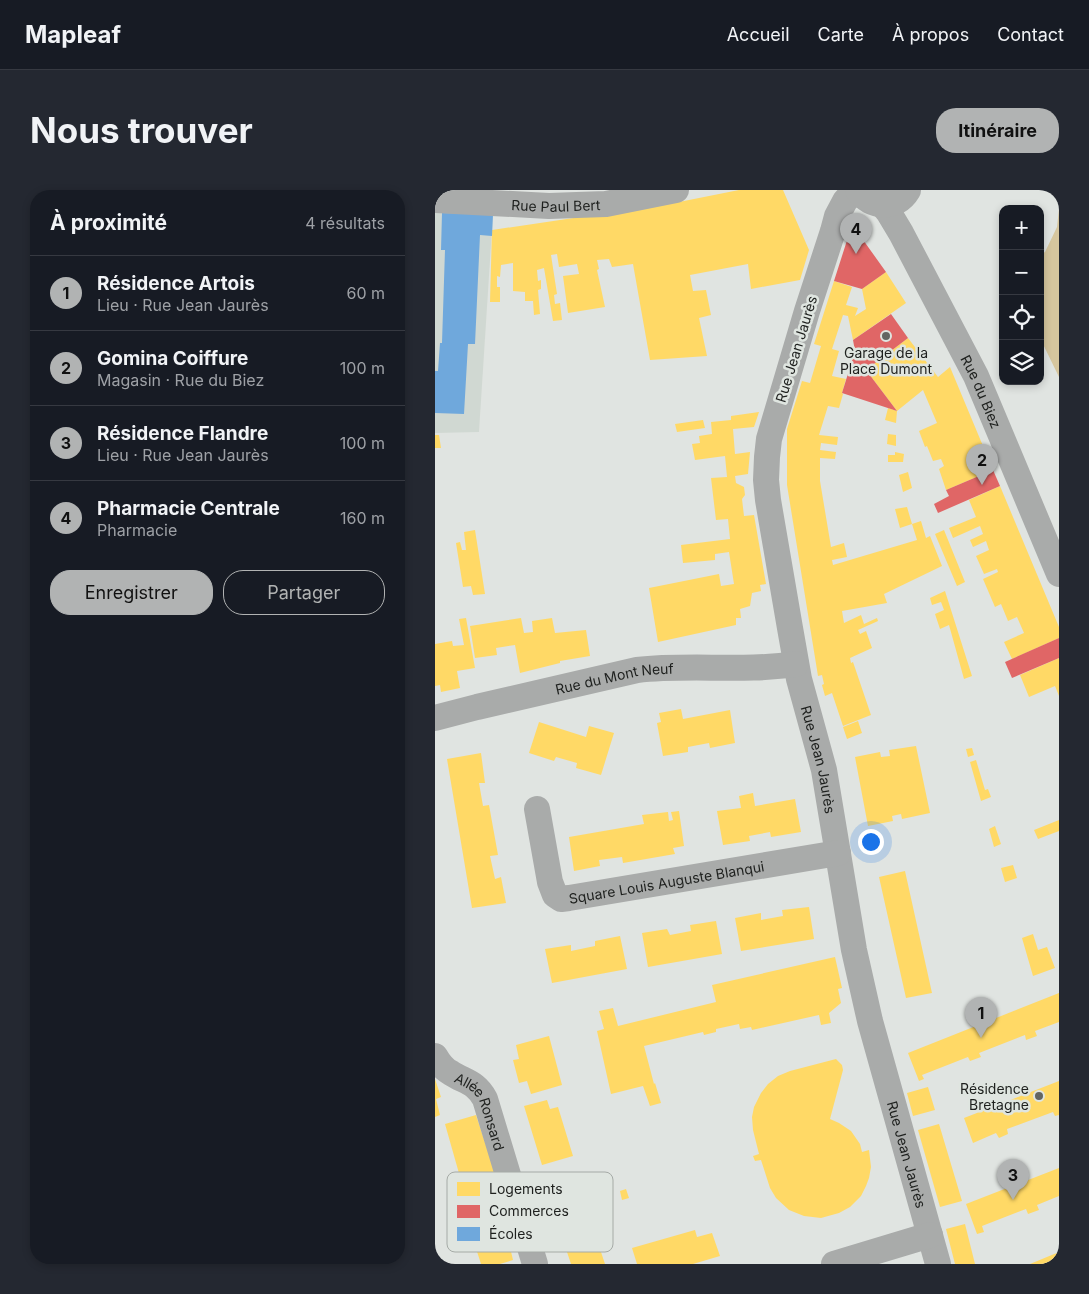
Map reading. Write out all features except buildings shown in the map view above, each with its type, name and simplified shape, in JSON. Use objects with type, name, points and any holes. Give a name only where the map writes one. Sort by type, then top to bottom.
[{"type":"street","name":"Rue Paul Bert","points":[[435,200],[549,206],[606,204],[676,190]]},
{"type":"street","name":"Rue Jean Jaurès","points":[[855,190],[845,201],[837,216],[826,256],[807,311],[769,439],[766,480],[796,664],[824,770],[854,950],[869,1021],[938,1264]]},
{"type":"street","points":[[870,197],[891,203],[907,190]]},
{"type":"street","name":"Rue du Biez","points":[[870,197],[893,219],[976,376],[1059,574]]},
{"type":"street","name":"Rue du Mont Neuf","points":[[435,718],[637,670],[661,668],[759,668],[796,664]]},
{"type":"street","name":"Square Louis Auguste Blanqui","points":[[537,809],[550,882],[555,895],[561,899],[838,853]]},
{"type":"street","name":"Allée Ronsard","points":[[435,1056],[445,1069],[481,1091],[507,1172]]},
{"type":"street","points":[[834,1264],[930,1235]]},
{"type":"street","name":"Allée Ronsard","points":[[531,1252],[535,1264]]},
{"type":"shaded area","points":[[1059,209],[1059,377],[1044,346],[1044,253],[1057,227]]},
{"type":"shaded area","points":[[435,213],[493,214],[479,432],[435,433]]},
{"type":"place","name":"Pharmacie Centrale","points":[[856,254]]},
{"type":"place","name":"Garage de la Place Dumont","points":[[886,336]]},
{"type":"place","name":"Gomina Coiffure","points":[[982,485]]},
{"type":"place","name":"Résidence Artois","points":[[981,1038]]},
{"type":"place","name":"Résidence Bretagne","points":[[1039,1096]]},
{"type":"place","name":"Résidence Flandre","points":[[1013,1200]]}]
